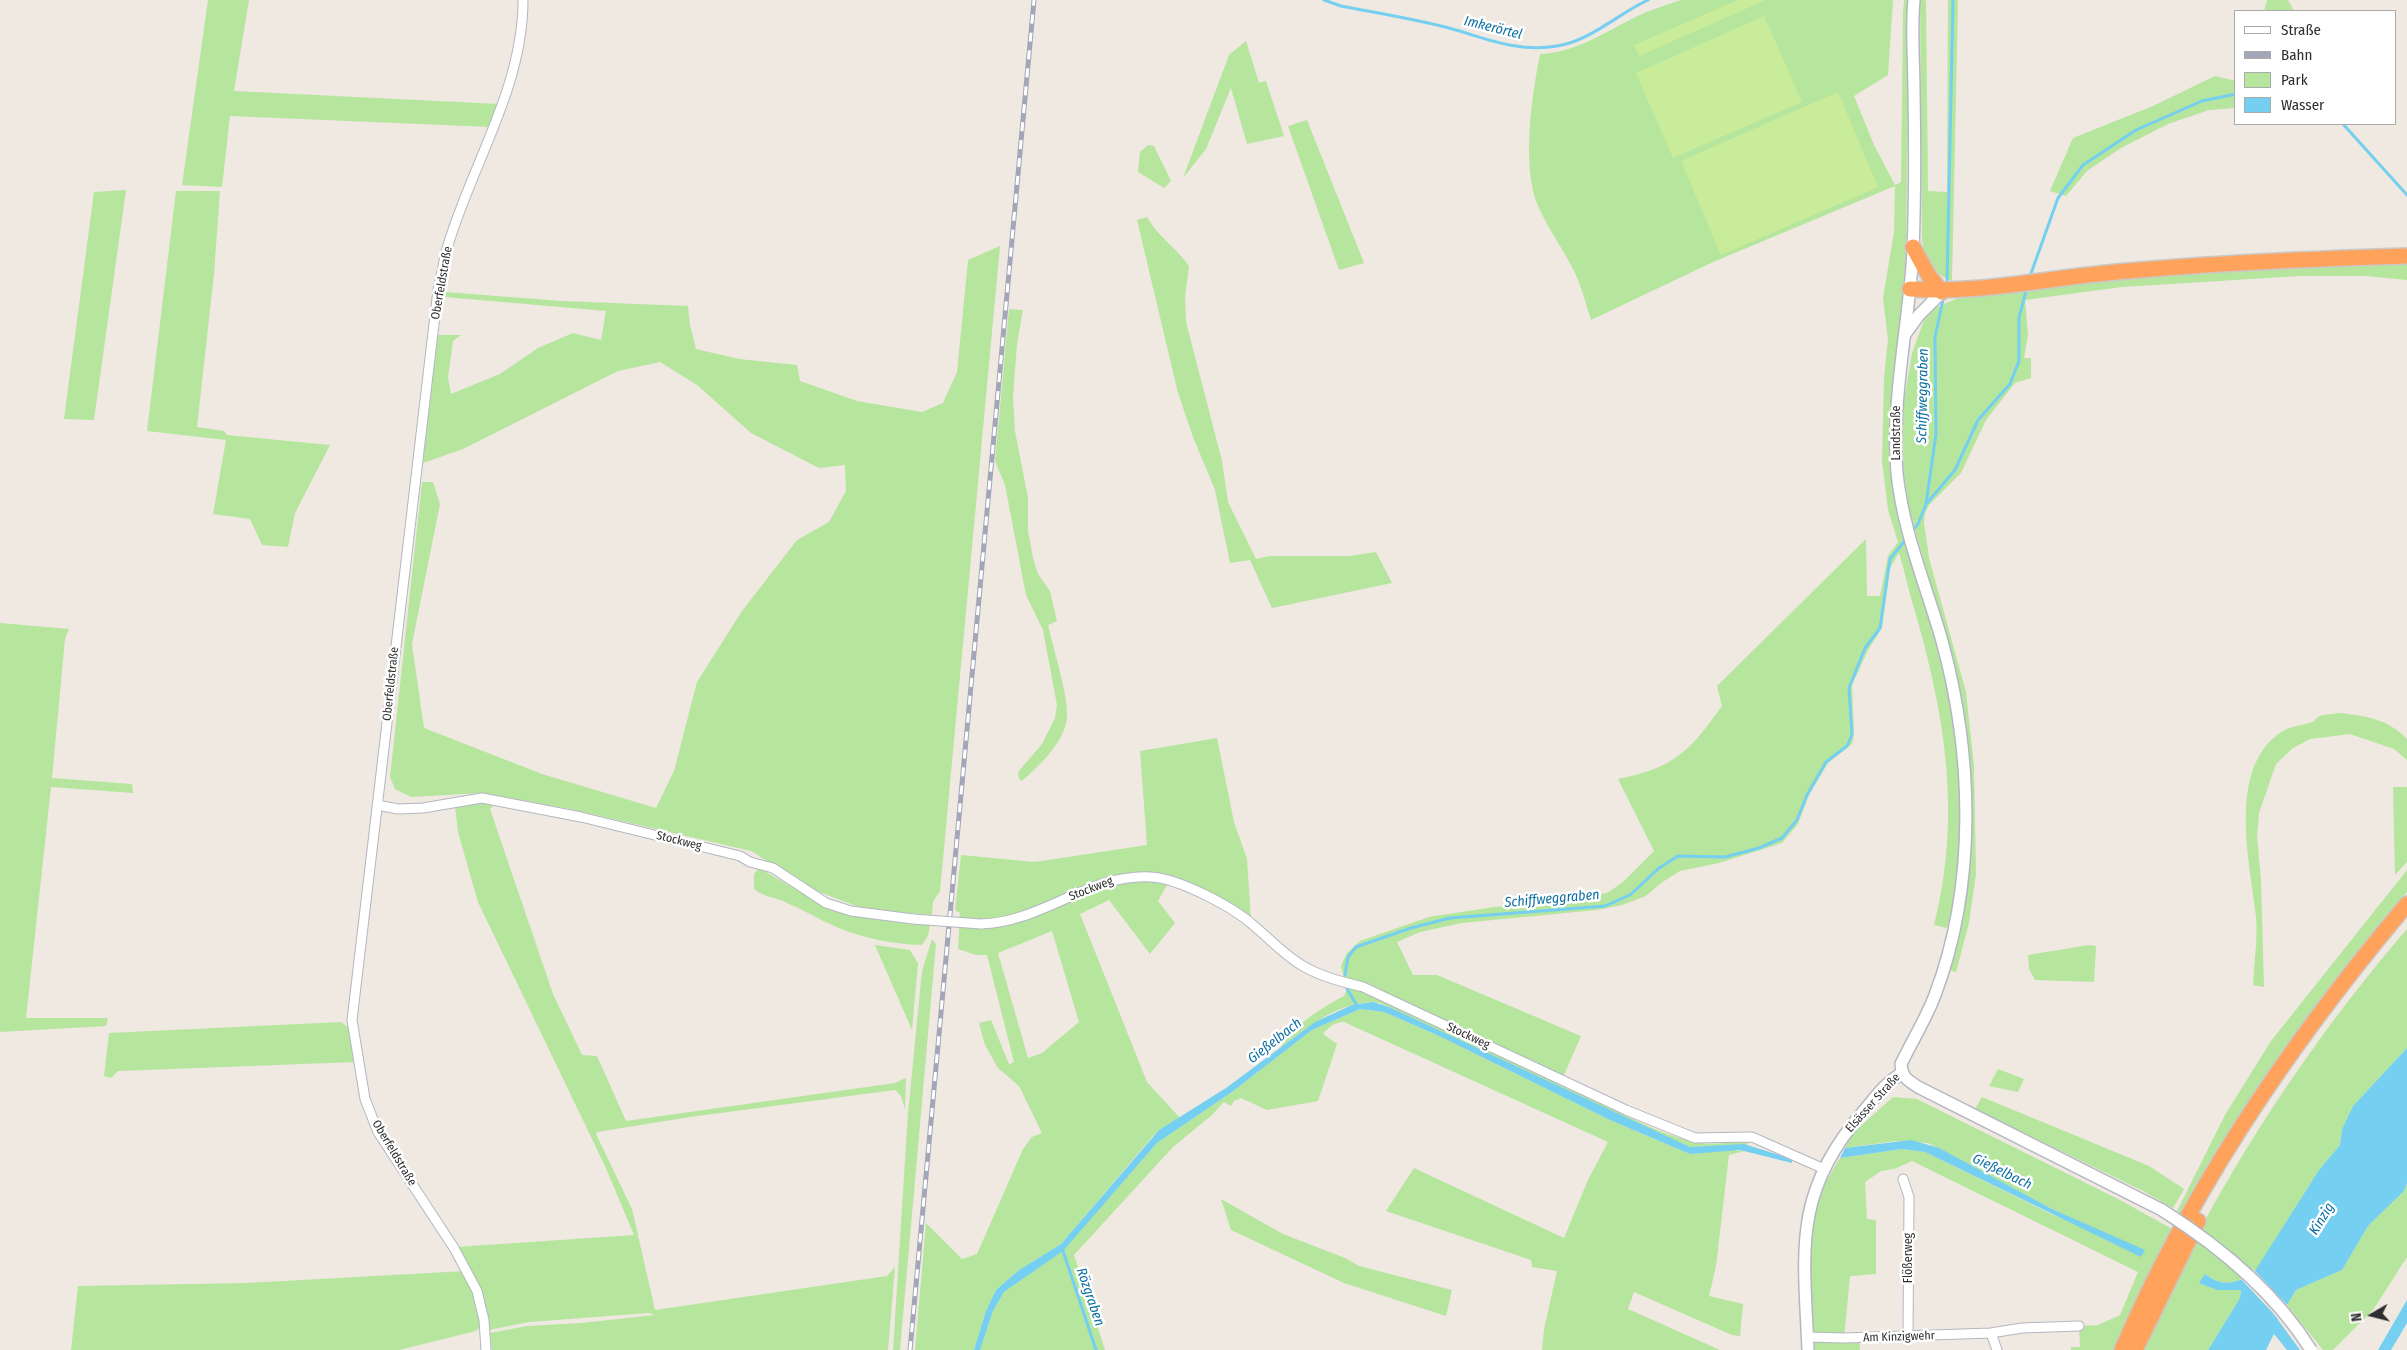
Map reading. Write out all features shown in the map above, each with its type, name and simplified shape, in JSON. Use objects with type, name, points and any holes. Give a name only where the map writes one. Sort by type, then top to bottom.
[{"type":"highway","points":[[1913,247],[1929,276],[1942,292]]},
{"type":"highway","points":[[1910,289],[1942,292],[2108,272],[2263,261],[2407,256]]},
{"type":"highway","points":[[2122,1350],[2134,1322],[2187,1219],[2234,1139],[2315,1020],[2407,904]]},
{"type":"highway","points":[[2135,1350],[2197,1222],[2244,1142],[2323,1024],[2407,920]]},
{"type":"street","name":"Oberfeldstraße","points":[[486,1350],[484,1320],[477,1291],[454,1248],[378,1132],[365,1099],[352,1020],[438,290],[448,243],[512,78],[520,41],[523,0]]},
{"type":"street","name":"Landstraße","points":[[1914,0],[1915,140],[1913,247],[1895,436],[1898,483],[1909,537],[1942,641],[1954,688],[1963,762],[1964,858]]},
{"type":"street","points":[[1905,335],[1923,310],[1942,292]]},
{"type":"street","name":"Stockweg","points":[[377,805],[398,809],[423,808],[482,798],[580,817],[740,856],[750,862],[773,868],[826,902],[851,911],[913,919],[981,924],[1017,920],[1121,878],[1152,876],[1186,887],[1225,905],[1248,920],[1302,965],[1328,977],[1363,988],[1626,1110],[1695,1138],[1752,1137],[1822,1168]]},
{"type":"street","name":"Elsässer Straße","points":[[1808,1350],[1803,1280],[1804,1248],[1812,1194],[1822,1168],[1850,1126],[1884,1088],[1902,1073],[1901,1064],[1935,997],[1954,931],[1964,858]]},
{"type":"street","points":[[1902,1073],[1906,1080],[1918,1087],[2162,1210],[2216,1246],[2248,1275],[2298,1331],[2312,1350]]},
{"type":"street","name":"Flößerweg","points":[[1903,1180],[1909,1197],[1908,1337]]},
{"type":"street","name":"Am Kinzigwehr","points":[[1807,1337],[1908,1337],[1991,1333],[2022,1328],[2079,1326]]},
{"type":"street","points":[[1991,1333],[1997,1350]]},
{"type":"green space","points":[[208,0],[249,0],[234,91],[499,104],[490,127],[230,116],[222,187],[182,185]]},
{"type":"green space","points":[[1681,0],[1893,0],[1888,75],[1854,96],[1874,145],[1895,185],[1901,182],[1903,14],[1904,0],[1909,0],[1906,254],[1890,443],[1894,486],[1902,529],[1940,653],[1955,739],[1959,782],[1960,826],[1957,878],[1951,916],[1947,928],[1934,925],[1947,844],[1946,765],[1934,687],[1899,553],[1890,568],[1882,628],[1868,650],[1852,685],[1854,734],[1852,744],[1828,763],[1809,795],[1798,824],[1782,843],[1719,863],[1680,871],[1661,883],[1646,896],[1622,905],[1597,910],[1462,923],[1420,932],[1397,942],[1413,975],[1437,975],[1581,1036],[1561,1082],[1626,1116],[1678,1138],[1707,1144],[1748,1141],[1747,1145],[1690,1147],[1380,1003],[1352,1005],[1339,1010],[1314,1023],[1280,1048],[1292,1032],[1308,1018],[1344,996],[1347,989],[1341,966],[1347,953],[1360,941],[1429,917],[1494,907],[1589,898],[1609,892],[1624,881],[1654,851],[1618,779],[1637,775],[1667,763],[1690,746],[1722,706],[1717,686],[1866,539],[1867,596],[1880,596],[1888,556],[1898,542],[1888,510],[1882,461],[1884,379],[1888,339],[1883,298],[1894,232],[1895,186],[1713,262],[1591,320],[1575,273],[1538,206],[1533,190],[1529,151],[1531,110],[1540,54],[1554,53],[1581,45],[1644,13]]},
{"type":"green space","points":[[1738,0],[1766,0],[1639,56],[1634,45]]},
{"type":"green space","points":[[1920,0],[1926,0],[1928,191],[1947,192],[1948,0],[1958,0],[1952,281],[1945,278],[1931,265],[1925,253],[1922,240]]},
{"type":"green space","points":[[2267,0],[2288,0],[2293,10],[2264,10]]},
{"type":"green space","points":[[1764,16],[1802,102],[1673,158],[1636,73]]},
{"type":"green space","points":[[1246,41],[1259,83],[1266,81],[1284,136],[1247,144],[1231,88],[1206,149],[1183,178],[1229,55]]},
{"type":"green space","points":[[2215,76],[2234,81],[2234,108],[2209,110],[2168,124],[2121,148],[2087,171],[2066,196],[2050,191],[2073,138],[2153,106]]},
{"type":"green space","points":[[1838,92],[1878,187],[1721,255],[1681,161]]},
{"type":"green space","points":[[1307,120],[1364,263],[1339,270],[1288,126]]},
{"type":"green space","points":[[1148,145],[1154,146],[1171,181],[1164,188],[1138,172],[1140,152]]},
{"type":"green space","points":[[126,190],[94,420],[64,419],[94,192]]},
{"type":"green space","points":[[176,191],[220,191],[214,274],[197,427],[224,431],[227,435],[330,445],[295,513],[288,547],[262,545],[250,519],[213,514],[226,440],[147,431]]},
{"type":"green space","points":[[1147,217],[1156,230],[1189,266],[1185,297],[1186,322],[1222,461],[1228,502],[1256,559],[1270,556],[1350,556],[1376,552],[1392,583],[1272,608],[1250,560],[1230,563],[1215,490],[1193,437],[1178,393],[1137,220]]},
{"type":"green space","points":[[1000,246],[940,891],[933,902],[932,915],[864,909],[814,890],[751,851],[570,809],[481,793],[411,797],[395,789],[390,777],[422,482],[433,482],[440,504],[412,644],[424,728],[542,774],[656,808],[674,771],[697,682],[742,611],[797,540],[829,522],[846,491],[845,465],[819,468],[751,433],[697,385],[660,362],[618,371],[463,449],[423,463],[437,335],[461,335],[453,341],[448,377],[451,394],[500,374],[538,348],[573,333],[601,340],[606,311],[445,297],[445,292],[562,301],[688,306],[690,325],[696,349],[739,359],[797,365],[800,381],[857,401],[922,412],[943,403],[957,372],[968,260]]},
{"type":"green space","points":[[2359,264],[2407,265],[2407,280],[2366,276],[2300,276],[2122,287],[2025,300],[2028,335],[2024,358],[2031,358],[2031,378],[2015,383],[1986,420],[1961,473],[1929,505],[1925,513],[1924,523],[1929,558],[1966,692],[1974,766],[1976,874],[1969,923],[1956,972],[1948,970],[1967,894],[1972,810],[1967,744],[1959,684],[1909,509],[1904,473],[1902,435],[1904,401],[1912,353],[1924,320],[1937,307],[1961,297],[2177,271]]},
{"type":"green space","points":[[1009,309],[1023,310],[1017,344],[1013,397],[1015,431],[1028,498],[1028,531],[1033,558],[1038,574],[1050,591],[1057,621],[1048,625],[1067,707],[1065,725],[1057,744],[1022,781],[1019,779],[1018,772],[1042,744],[1055,718],[1057,705],[1043,630],[1026,595],[1005,485],[995,461]]},
{"type":"green space","points":[[0,623],[69,629],[65,639],[52,778],[132,784],[133,793],[51,787],[26,1018],[108,1018],[106,1026],[0,1032]]},
{"type":"green space","points":[[2340,713],[2368,717],[2400,732],[2407,739],[2407,760],[2394,749],[2350,734],[2310,739],[2293,748],[2276,764],[2259,813],[2257,836],[2261,880],[2264,987],[2253,985],[2256,916],[2247,843],[2246,816],[2248,791],[2254,767],[2265,747],[2283,731],[2312,722],[2320,716]]},
{"type":"green space","points":[[1217,738],[1234,822],[1247,859],[1251,920],[1171,878],[1158,901],[1175,923],[1150,954],[1109,900],[1080,914],[1147,1082],[1180,1118],[1159,1130],[1152,1137],[1061,1244],[1019,1270],[996,1290],[986,1311],[974,1350],[915,1350],[926,1223],[962,1259],[977,1254],[1023,1149],[1032,1137],[1042,1133],[1019,1086],[998,1068],[985,1045],[979,1023],[991,1020],[1009,1064],[1014,1062],[987,955],[976,955],[958,949],[960,913],[955,910],[961,855],[1035,862],[1147,845],[1140,751]],"holes":[[[1052,931],[1079,1022],[1042,1053],[1028,1058],[998,953]]]},
{"type":"green space","points":[[2393,787],[2407,787],[2407,862],[2395,875]]},
{"type":"green space","points":[[480,802],[495,804],[490,809],[553,994],[582,1055],[597,1056],[626,1121],[895,1083],[906,1078],[905,1109],[901,1096],[895,1090],[690,1117],[597,1132],[596,1134],[632,1209],[655,1310],[887,1276],[895,1267],[888,1350],[492,1350],[490,1333],[527,1326],[581,1323],[655,1315],[649,1313],[529,1322],[489,1330],[477,1287],[457,1247],[634,1235],[605,1166],[478,902],[458,832],[455,806]]},
{"type":"green space","points":[[759,868],[811,898],[859,916],[930,922],[928,935],[921,945],[877,940],[855,934],[754,889],[754,874]]},
{"type":"green space","points":[[2407,870],[2407,892],[2345,967],[2307,1019],[2226,1136],[2182,1214],[2177,1211],[2225,1115],[2271,1041]]},
{"type":"green space","points":[[2407,929],[2407,1048],[2353,1106],[2342,1129],[2340,1145],[2319,1170],[2253,1275],[2229,1283],[2217,1281],[2205,1274],[2207,1286],[2217,1290],[2241,1290],[2240,1298],[2208,1350],[2141,1350],[2203,1224],[2272,1109],[2323,1034]]},
{"type":"green space","points":[[932,939],[936,944],[900,1350],[893,1350],[908,1113],[922,971]]},
{"type":"green space","points":[[875,945],[910,950],[918,963],[912,1030]]},
{"type":"green space","points":[[2089,945],[2096,946],[2094,982],[2035,980],[2029,969],[2028,955]]},
{"type":"green space","points":[[1360,1009],[1384,1012],[1437,1035],[1610,1120],[1690,1154],[1727,1150],[1745,1151],[1729,1155],[1716,1266],[1709,1296],[1743,1304],[1740,1336],[1732,1335],[1634,1292],[1628,1309],[1720,1350],[1542,1350],[1544,1329],[1557,1271],[1532,1267],[1531,1260],[1386,1211],[1414,1168],[1564,1238],[1588,1180],[1608,1142],[1344,1022],[1332,1025],[1323,1034],[1337,1044],[1318,1101],[1267,1110],[1241,1098],[1234,1101],[1231,1106],[1224,1102],[1212,1115],[1173,1147],[1074,1255],[1105,1350],[980,1350],[993,1311],[1004,1292],[1062,1251],[1157,1143],[1232,1092],[1312,1030]]},
{"type":"green space","points":[[341,1022],[352,1030],[356,1062],[118,1071],[111,1078],[104,1076],[109,1033]]},
{"type":"green space","points":[[1998,1069],[2024,1079],[2018,1092],[1989,1086]]},
{"type":"green space","points":[[1893,1097],[1917,1099],[2118,1199],[2174,1230],[2116,1350],[2071,1350],[2071,1347],[2080,1347],[2079,1326],[2098,1325],[2120,1315],[2138,1272],[1912,1161],[1894,1169],[1881,1171],[1865,1182],[1867,1219],[1876,1220],[1876,1274],[1850,1276],[1844,1338],[1859,1338],[1860,1350],[1815,1350],[1811,1274],[1812,1236],[1821,1194],[1840,1158],[1902,1149],[1925,1152],[2051,1214],[2144,1251],[2052,1209],[1928,1143],[1896,1141],[1845,1148],[1853,1133]]},
{"type":"green space","points":[[1982,1097],[2149,1166],[2184,1189],[2173,1208],[2143,1191],[1975,1109]]},
{"type":"green space","points":[[2407,1183],[2407,1257],[2373,1310],[2333,1350],[2323,1350],[2287,1305],[2296,1290],[2342,1270],[2368,1226],[2404,1191]]},
{"type":"green space","points":[[1221,1199],[1283,1234],[1345,1258],[1359,1266],[1452,1290],[1446,1316],[1344,1283],[1231,1230]]},
{"type":"green space","points":[[465,1271],[479,1306],[480,1327],[476,1331],[399,1350],[71,1350],[78,1286],[247,1283]]},
{"type":"water","points":[[1373,1002],[1389,1007],[1690,1147],[1744,1144],[1792,1159],[1792,1163],[1740,1150],[1690,1154],[1610,1120],[1437,1035],[1384,1012],[1360,1009],[1312,1030],[1232,1092],[1157,1143],[1063,1251],[1004,1292],[993,1311],[980,1350],[974,1350],[986,1311],[996,1290],[1019,1270],[1061,1244],[1159,1130],[1226,1088],[1315,1022],[1352,1005]]},
{"type":"water","name":"Kinzig","points":[[2407,1048],[2407,1183],[2404,1191],[2368,1226],[2342,1270],[2296,1290],[2278,1320],[2300,1350],[2287,1350],[2274,1334],[2266,1350],[2208,1350],[2240,1298],[2241,1290],[2217,1290],[2199,1283],[2205,1274],[2217,1281],[2228,1283],[2253,1274],[2319,1170],[2340,1145],[2342,1129],[2353,1106]]},
{"type":"water","points":[[1911,1140],[1939,1148],[2052,1209],[2145,1250],[2141,1257],[1925,1152],[1902,1149],[1840,1158],[1845,1148]]},
{"type":"water","points":[[2407,1300],[2407,1323],[2391,1350],[2378,1350]]},
{"type":"pier","points":[[2253,1269],[2289,1307],[2281,1320],[2303,1350],[2272,1312],[2240,1278]]},
{"type":"waterway","name":"Imkerörtel","points":[[1324,0],[1341,6],[1436,25],[1502,43],[1529,48],[1557,46],[1581,39],[1648,0]]},
{"type":"waterway","name":"Schiffweggraben","points":[[1947,284],[1953,0]]},
{"type":"waterway","points":[[2029,279],[2058,198],[2083,165],[2136,130],[2202,101],[2234,94]]},
{"type":"waterway","points":[[2344,125],[2407,195]]},
{"type":"waterway","points":[[1927,503],[1955,470],[1978,420],[2010,384],[2019,361],[2019,318],[2027,287]]},
{"type":"waterway","name":"Schiffweggraben","points":[[1912,531],[1918,524],[1926,504],[1936,434],[1935,337],[1944,295]]},
{"type":"waterway","name":"Schiffweggraben","points":[[1345,975],[1348,957],[1356,947],[1411,928],[1450,918],[1605,906],[1630,895],[1659,868],[1678,856],[1725,857],[1759,848],[1782,838],[1797,820],[1807,795],[1826,762],[1847,746],[1852,735],[1849,688],[1865,648],[1880,628],[1890,559],[1907,538]]},
{"type":"waterway","points":[[1347,989],[1358,1007]]},
{"type":"waterway","name":"Rözgraben","points":[[1063,1251],[1096,1350]]},
{"type":"railway","points":[[910,1350],[1034,0]]},
{"type":"water label","name":"Gießelbach","points":[[1275,1041]]},
{"type":"water label","name":"Gießelbach","points":[[2002,1172]]}]
